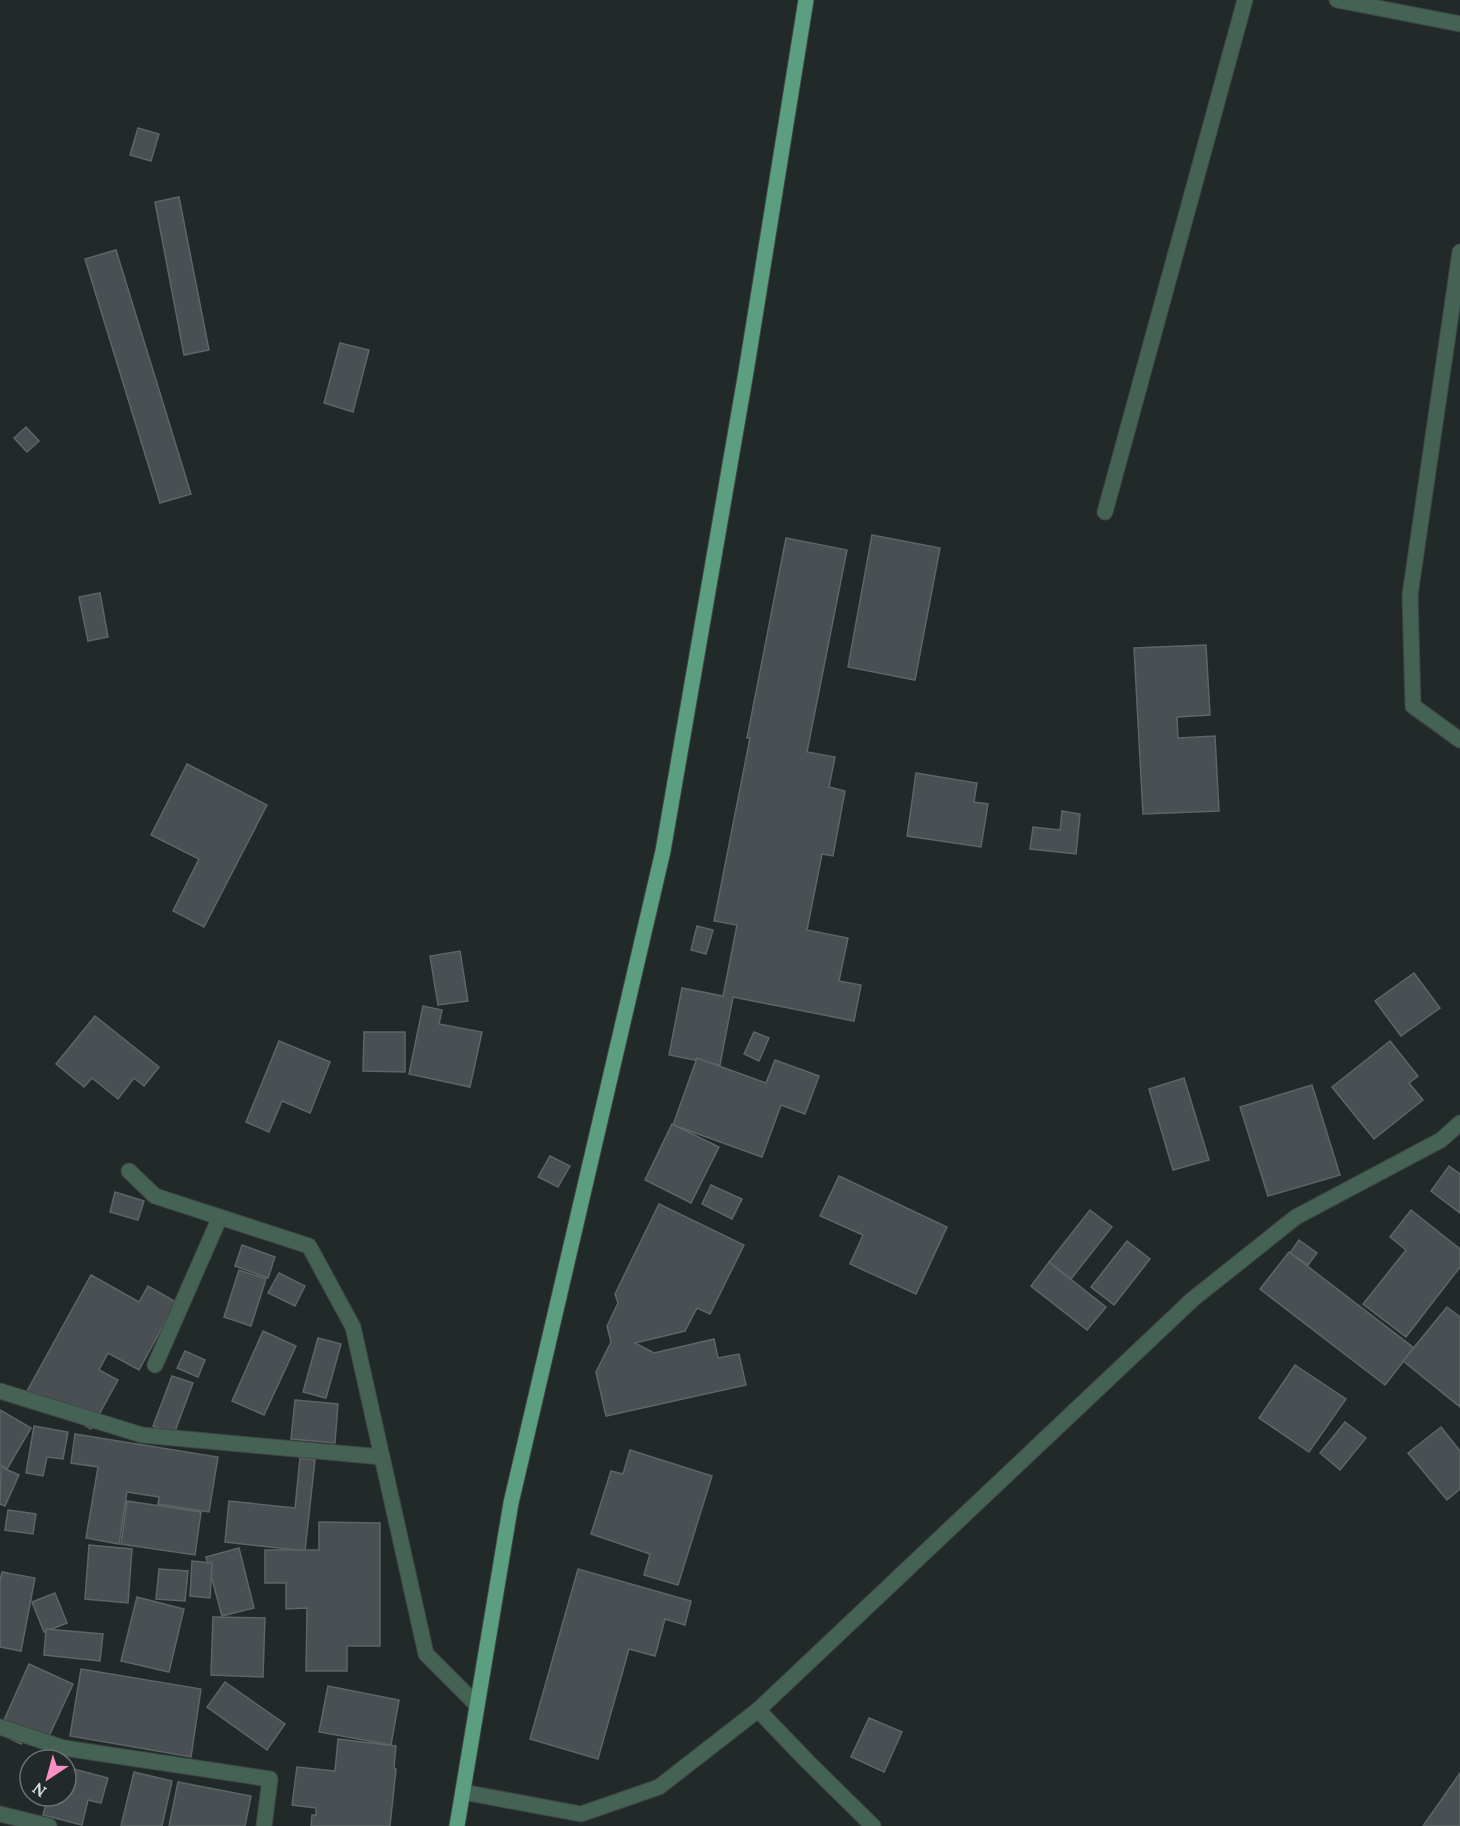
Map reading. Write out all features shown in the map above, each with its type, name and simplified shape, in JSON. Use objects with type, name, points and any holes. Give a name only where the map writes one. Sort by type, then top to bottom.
[{"type":"main road","points":[[457,1826],[511,1503],[663,851],[744,384],[806,0]]},
{"type":"street","points":[[1104,512],[1245,0]]},
{"type":"street","points":[[1337,0],[1460,24]]},
{"type":"street","points":[[1460,256],[1410,595],[1413,706],[1460,740]]},
{"type":"street","points":[[462,1792],[581,1814],[659,1787],[758,1710],[1193,1299],[1296,1216],[1441,1140],[1460,1123]]},
{"type":"street","points":[[129,1171],[155,1196],[309,1246],[353,1327],[426,1654],[477,1705]]},
{"type":"street","points":[[155,1365],[220,1217]]},
{"type":"street","points":[[0,1391],[142,1436],[382,1457]]},
{"type":"street","points":[[758,1710],[873,1826]]},
{"type":"street","points":[[0,1727],[64,1748],[270,1779],[264,1826]]},
{"type":"street","points":[[0,1814],[49,1826]]},
{"type":"building","points":[[138,128],[159,134],[151,161],[130,155]]},
{"type":"building","points":[[179,197],[209,350],[184,355],[155,202]]},
{"type":"building","points":[[116,250],[191,494],[160,503],[85,259]]},
{"type":"building","points":[[340,343],[369,350],[353,412],[324,403]]},
{"type":"building","points":[[26,427],[39,441],[27,452],[14,438]]},
{"type":"building","points":[[872,535],[940,548],[915,680],[848,667]]},
{"type":"building","points":[[786,538],[847,550],[807,752],[835,757],[829,787],[845,791],[833,856],[822,854],[807,930],[848,938],[839,981],[861,985],[854,1021],[733,997],[720,1065],[669,1055],[682,988],[723,996],[737,925],[714,921]]},
{"type":"building","points":[[100,593],[108,637],[88,641],[79,597]]},
{"type":"building","points":[[1206,645],[1210,715],[1177,717],[1178,738],[1215,736],[1219,811],[1143,814],[1134,648]]},
{"type":"building","points":[[187,764],[267,805],[204,927],[173,911],[199,859],[151,835]]},
{"type":"building","points":[[916,773],[977,783],[974,802],[988,804],[981,847],[907,836]]},
{"type":"building","points":[[1062,811],[1080,814],[1076,854],[1030,849],[1033,827],[1060,830]]},
{"type":"building","points":[[697,926],[713,930],[706,954],[691,950]]},
{"type":"building","points":[[460,951],[468,1001],[438,1005],[430,956]]},
{"type":"building","points":[[1414,973],[1440,1008],[1401,1036],[1375,1001]]},
{"type":"building","points":[[423,1006],[442,1010],[439,1024],[482,1032],[470,1087],[409,1074]]},
{"type":"building","points":[[95,1016],[159,1067],[144,1086],[134,1078],[118,1099],[92,1078],[84,1087],[56,1064]]},
{"type":"building","points":[[364,1032],[405,1032],[405,1072],[363,1071]]},
{"type":"building","points":[[754,1032],[769,1038],[759,1061],[744,1054]]},
{"type":"building","points":[[279,1041],[330,1062],[310,1113],[282,1101],[269,1132],[246,1122]]},
{"type":"building","points":[[1390,1041],[1418,1076],[1409,1083],[1423,1100],[1374,1139],[1332,1087]]},
{"type":"building","points":[[697,1058],[766,1083],[775,1060],[819,1076],[805,1114],[781,1105],[762,1157],[673,1125]]},
{"type":"building","points":[[1184,1078],[1209,1160],[1173,1170],[1149,1089]]},
{"type":"building","points":[[1312,1085],[1340,1175],[1268,1196],[1240,1107]]},
{"type":"building","points":[[672,1124],[719,1147],[691,1203],[645,1180]]},
{"type":"building","points":[[550,1156],[570,1166],[558,1187],[538,1177]]},
{"type":"building","points":[[1449,1166],[1460,1174],[1460,1213],[1431,1191]]},
{"type":"building","points":[[839,1176],[947,1227],[916,1294],[850,1264],[863,1235],[820,1216]]},
{"type":"building","points":[[711,1185],[742,1199],[732,1219],[702,1204]]},
{"type":"building","points":[[115,1192],[144,1201],[138,1220],[110,1212]]},
{"type":"building","points":[[659,1204],[744,1245],[710,1314],[697,1308],[685,1331],[635,1343],[654,1353],[714,1339],[718,1358],[739,1354],[746,1385],[606,1416],[596,1372],[611,1342],[607,1326],[618,1303],[615,1294]]},
{"type":"building","points":[[1090,1210],[1112,1227],[1071,1279],[1049,1262]]},
{"type":"building","points":[[1411,1210],[1460,1249],[1460,1267],[1406,1337],[1363,1304],[1406,1250],[1390,1237]]},
{"type":"building","points":[[1299,1240],[1317,1253],[1308,1265],[1290,1253]]},
{"type":"building","points":[[1127,1241],[1150,1259],[1114,1305],[1091,1287]]},
{"type":"building","points":[[242,1245],[275,1257],[268,1278],[235,1266]]},
{"type":"building","points":[[1289,1252],[1414,1348],[1385,1385],[1260,1289]]},
{"type":"building","points":[[1049,1262],[1106,1307],[1087,1330],[1031,1286]]},
{"type":"building","points":[[239,1270],[266,1279],[251,1326],[224,1317]]},
{"type":"building","points":[[279,1273],[305,1286],[295,1306],[268,1293]]},
{"type":"building","points":[[91,1275],[139,1302],[148,1286],[176,1302],[139,1370],[108,1353],[99,1370],[118,1380],[91,1429],[26,1393]]},
{"type":"building","points":[[1447,1307],[1460,1317],[1460,1407],[1403,1361]]},
{"type":"building","points":[[263,1331],[296,1346],[264,1415],[232,1401]]},
{"type":"building","points":[[318,1338],[341,1344],[326,1398],[303,1392]]},
{"type":"building","points":[[185,1351],[205,1360],[198,1377],[177,1368]]},
{"type":"building","points":[[1295,1365],[1346,1399],[1309,1452],[1259,1418]]},
{"type":"building","points":[[172,1376],[193,1383],[174,1434],[153,1426]]},
{"type":"building","points":[[295,1400],[338,1404],[335,1443],[291,1439]]},
{"type":"building","points":[[0,1410],[31,1428],[7,1469],[0,1465]]},
{"type":"building","points":[[1345,1422],[1366,1438],[1340,1470],[1320,1453]]},
{"type":"building","points":[[34,1426],[68,1432],[63,1459],[47,1457],[43,1476],[26,1473]]},
{"type":"building","points":[[1441,1427],[1460,1451],[1460,1489],[1447,1500],[1408,1453]]},
{"type":"building","points":[[75,1434],[218,1457],[209,1512],[158,1504],[159,1497],[127,1492],[119,1544],[86,1538],[98,1467],[71,1463]]},
{"type":"building","points":[[630,1450],[712,1476],[678,1585],[644,1575],[650,1554],[591,1534],[611,1471],[623,1474]]},
{"type":"building","points":[[300,1458],[315,1460],[305,1551],[225,1542],[229,1501],[295,1508]]},
{"type":"building","points":[[1,1467],[19,1475],[5,1506],[0,1504]]},
{"type":"building","points":[[127,1501],[201,1512],[195,1555],[121,1544]]},
{"type":"building","points":[[8,1510],[36,1514],[33,1534],[5,1530]]},
{"type":"building","points":[[319,1522],[380,1523],[380,1646],[347,1646],[347,1671],[306,1671],[307,1608],[286,1609],[286,1583],[265,1583],[265,1550],[319,1550]]},
{"type":"building","points":[[89,1545],[132,1549],[128,1603],[85,1599]]},
{"type":"building","points":[[239,1548],[254,1608],[222,1616],[206,1557]]},
{"type":"building","points":[[192,1561],[212,1563],[210,1598],[190,1596]]},
{"type":"building","points":[[159,1569],[188,1571],[185,1601],[156,1599]]},
{"type":"building","points":[[578,1569],[691,1601],[685,1625],[665,1619],[655,1656],[629,1649],[598,1759],[530,1739]]},
{"type":"building","points":[[2,1572],[35,1578],[21,1651],[0,1647]]},
{"type":"building","points":[[55,1593],[67,1623],[44,1632],[32,1602]]},
{"type":"building","points":[[137,1597],[184,1609],[169,1672],[121,1661]]},
{"type":"building","points":[[213,1617],[265,1618],[263,1677],[211,1675]]},
{"type":"building","points":[[46,1629],[103,1634],[100,1661],[44,1655]]},
{"type":"building","points":[[29,1664],[73,1684],[44,1747],[24,1738],[21,1744],[0,1734],[0,1729]]},
{"type":"building","points":[[81,1669],[201,1689],[191,1757],[70,1736]]},
{"type":"building","points":[[225,1682],[285,1724],[267,1750],[207,1707]]},
{"type":"building","points":[[328,1686],[399,1700],[391,1745],[319,1732]]},
{"type":"building","points":[[869,1718],[902,1732],[884,1772],[851,1757]]},
{"type":"building","points":[[338,1739],[396,1746],[390,1826],[311,1826],[312,1815],[316,1815],[316,1808],[292,1805],[297,1767],[335,1771]]},
{"type":"building","points":[[78,1770],[108,1778],[101,1803],[88,1800],[82,1825],[43,1815],[45,1808],[78,1808]]},
{"type":"building","points":[[134,1772],[172,1781],[162,1826],[121,1826]]},
{"type":"building","points":[[1460,1773],[1460,1826],[1423,1826]]},
{"type":"building","points":[[178,1782],[251,1796],[245,1826],[169,1826]]}]
